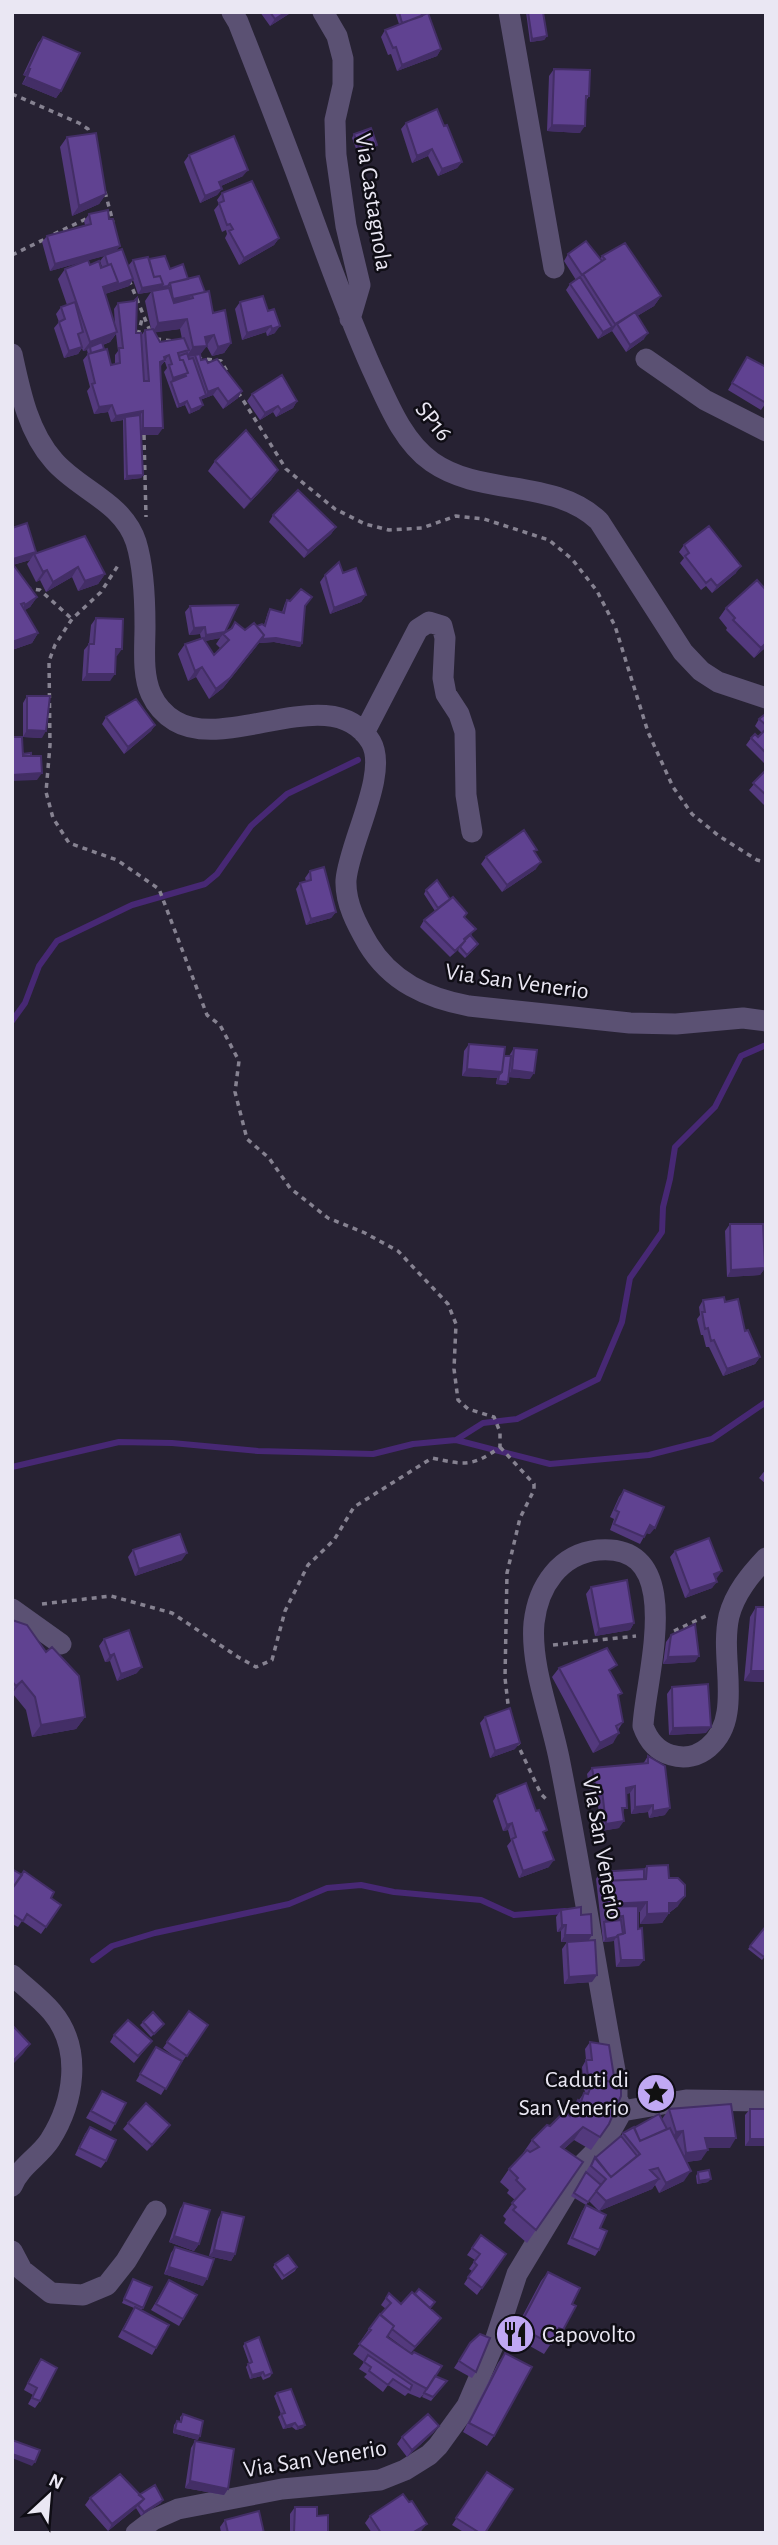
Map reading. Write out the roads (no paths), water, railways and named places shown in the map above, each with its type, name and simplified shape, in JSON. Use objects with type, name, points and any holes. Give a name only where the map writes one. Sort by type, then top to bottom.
[{"type":"street","name":"SP16","points":[[232,12],[266,91],[350,319],[403,430],[432,462],[455,475],[488,484],[530,490],[587,509],[600,521],[683,652],[701,671],[718,682],[766,698]]},
{"type":"street","name":"Via Castagnola","points":[[323,12],[337,36],[343,59],[343,85],[335,120],[336,155],[346,226],[360,285],[350,319]]},
{"type":"street","points":[[509,12],[554,268]]},
{"type":"street","points":[[12,354],[39,443],[56,464],[116,511],[132,533],[139,557],[145,599],[145,670],[149,692],[156,704],[176,722],[200,729],[218,730],[320,715],[338,717],[364,733],[418,629],[429,622],[442,626],[445,638],[443,678],[446,694],[459,714],[465,732],[466,795],[472,832]]},
{"type":"street","points":[[646,359],[705,400],[766,431]]},
{"type":"street","name":"Via San Venerio","points":[[364,733],[376,754],[375,771],[369,801],[351,853],[346,881],[349,902],[357,925],[371,948],[386,969],[401,980],[422,992],[469,1006],[630,1023],[676,1024],[743,1018],[766,1021]]},
{"type":"street","name":"Via San Venerio","points":[[136,2533],[153,2520],[178,2509],[282,2488],[380,2480],[415,2465],[429,2455],[467,2406],[495,2341],[517,2274],[584,2163],[604,2143],[622,2111],[617,2098],[617,2081],[583,1877],[556,1740],[533,1648],[537,1607],[550,1578],[561,1564],[582,1552],[602,1550],[631,1556],[641,1564],[649,1578],[656,1601],[656,1625],[643,1726],[647,1737],[664,1753],[678,1757],[698,1754],[717,1739],[727,1713],[726,1648],[730,1615],[737,1595],[749,1576],[766,1558]]},
{"type":"street","points":[[12,1609],[61,1644]]},
{"type":"street","points":[[12,1975],[53,2013],[67,2040],[73,2072],[68,2106],[49,2142],[16,2175],[12,2186]]},
{"type":"street","points":[[622,2111],[686,2100],[766,2101]]},
{"type":"street","points":[[15,2269],[51,2293],[83,2295],[107,2285],[126,2261],[156,2211]]},
{"type":"waterway","points":[[12,1021],[25,1003],[39,966],[57,941],[132,905],[205,884],[217,874],[251,826],[287,794],[358,760]]},
{"type":"waterway","points":[[456,1440],[483,1423],[517,1419],[598,1379],[622,1322],[630,1278],[662,1232],[663,1207],[675,1147],[715,1107],[741,1056],[766,1045]]},
{"type":"waterway","points":[[12,1467],[119,1442],[172,1443],[258,1451],[373,1454],[413,1444],[456,1440],[550,1464],[649,1455],[712,1439],[766,1402]]},
{"type":"waterway","points":[[93,1960],[112,1946],[155,1933],[289,1904],[327,1888],[361,1885],[394,1892],[481,1900],[514,1915],[565,1911]]},
{"type":"place","name":"Caduti di San Venerio","points":[[656,2093]]},
{"type":"place","name":"Capovolto","points":[[515,2334]]}]
